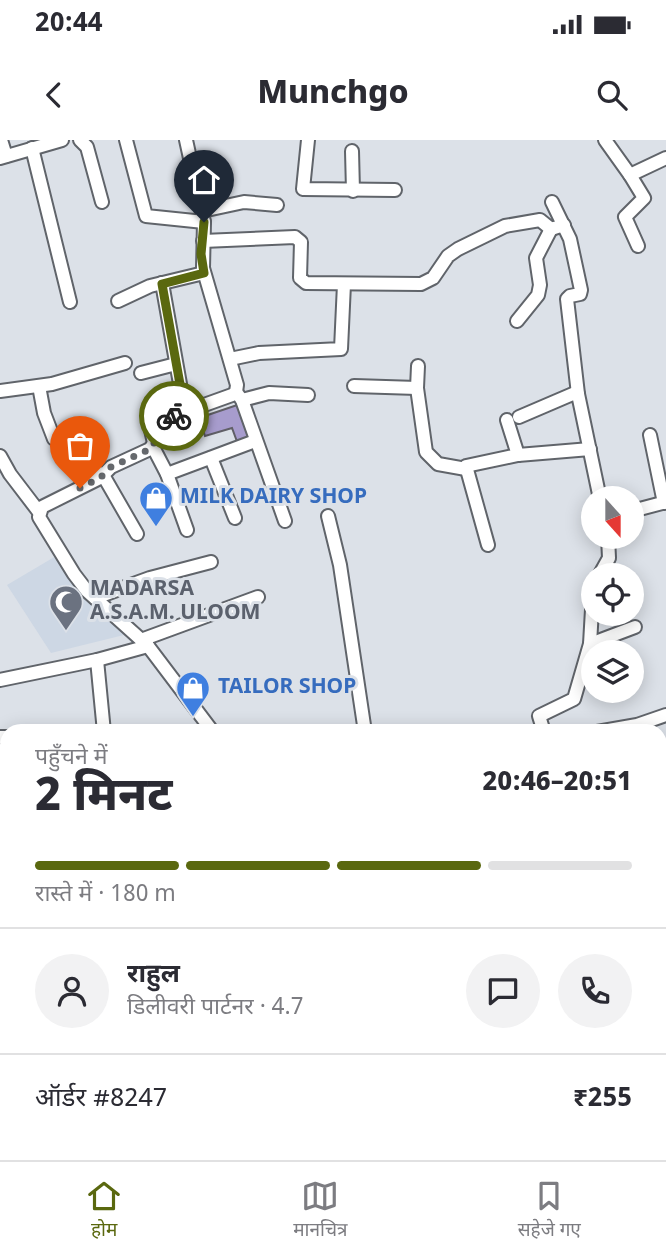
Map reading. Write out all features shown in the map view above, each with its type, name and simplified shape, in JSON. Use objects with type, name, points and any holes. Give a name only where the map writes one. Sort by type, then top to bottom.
[{"type":"street","points":[[1,140],[3,157],[62,140]]},
{"type":"street","points":[[80,140],[87,147],[102,202]]},
{"type":"street","points":[[126,140],[146,216],[203,216],[244,202],[276,205]]},
{"type":"street","points":[[186,140],[203,216],[201,254],[204,273],[239,396],[285,521]]},
{"type":"street","points":[[308,140],[303,189],[395,190]]},
{"type":"street","points":[[605,140],[644,198],[625,217],[639,246]]},
{"type":"street","points":[[32,148],[70,302]]},
{"type":"street","points":[[352,151],[353,191]]},
{"type":"street","points":[[630,175],[666,158]]},
{"type":"street","points":[[552,202],[558,227],[574,250],[581,290],[567,299],[579,394],[597,486]]},
{"type":"street","points":[[203,241],[295,237],[301,242],[302,281],[421,284],[433,278],[453,252],[505,226],[540,220],[558,227]]},
{"type":"street","points":[[517,321],[538,295],[540,285],[536,258],[558,227]]},
{"type":"street","points":[[118,301],[139,290],[204,273]]},
{"type":"street","points":[[162,284],[185,412]]},
{"type":"street","points":[[230,359],[259,353],[341,349],[344,284]]},
{"type":"street","points":[[0,391],[39,386],[125,363]]},
{"type":"street","points":[[141,373],[176,364]]},
{"type":"street","points":[[418,366],[417,388],[426,452],[438,464],[466,469]]},
{"type":"street","points":[[39,386],[44,413],[54,439],[61,442],[79,435],[101,477],[137,534]]},
{"type":"street","points":[[354,386],[417,388]]},
{"type":"street","points":[[187,530],[167,474],[153,447],[151,430],[154,423],[232,396],[265,393],[308,395]]},
{"type":"street","points":[[518,455],[513,418],[575,393],[579,394]]},
{"type":"street","points":[[644,508],[665,503],[650,435]]},
{"type":"street","points":[[167,474],[255,441]]},
{"type":"street","points":[[39,512],[42,507],[101,477],[111,467],[153,447]]},
{"type":"street","points":[[488,545],[466,469],[469,464],[518,455],[590,449]]},
{"type":"street","points":[[0,456],[39,512],[39,517],[75,574],[96,598],[144,643],[207,724]]},
{"type":"street","points":[[211,458],[235,518]]},
{"type":"street","points":[[328,516],[340,565],[364,724]]},
{"type":"street","points":[[96,598],[150,578],[211,562]]},
{"type":"street","points":[[0,680],[97,660],[258,597]]},
{"type":"street","points":[[601,640],[635,627]]},
{"type":"street","points":[[97,660],[103,724]]},
{"type":"street","points":[[541,724],[539,720],[542,713],[574,699],[581,675]]},
{"type":"street","points":[[640,724],[666,715]]},
{"type":"shaded area","name":"MADARSA A.S.A.M. ULOOM","points":[[56,556],[124,635],[51,653],[7,585]]},
{"type":"building","points":[[243,403],[255,441],[239,447],[232,428],[205,436],[199,418]]},
{"type":"way so far","points":[[80,488],[100,478],[111,467],[153,447],[151,426],[174,416]]},
{"type":"place","name":"MILK DAIRY SHOP","points":[[156,528]]},
{"type":"place","name":"MADARSA A.S.A.M. ULOOM","points":[[66,632]]},
{"type":"place","name":"TAILOR SHOP","points":[[193,718]]},
{"type":"route","points":[[174,416],[185,412],[162,284],[204,273],[201,254],[204,222]]}]
